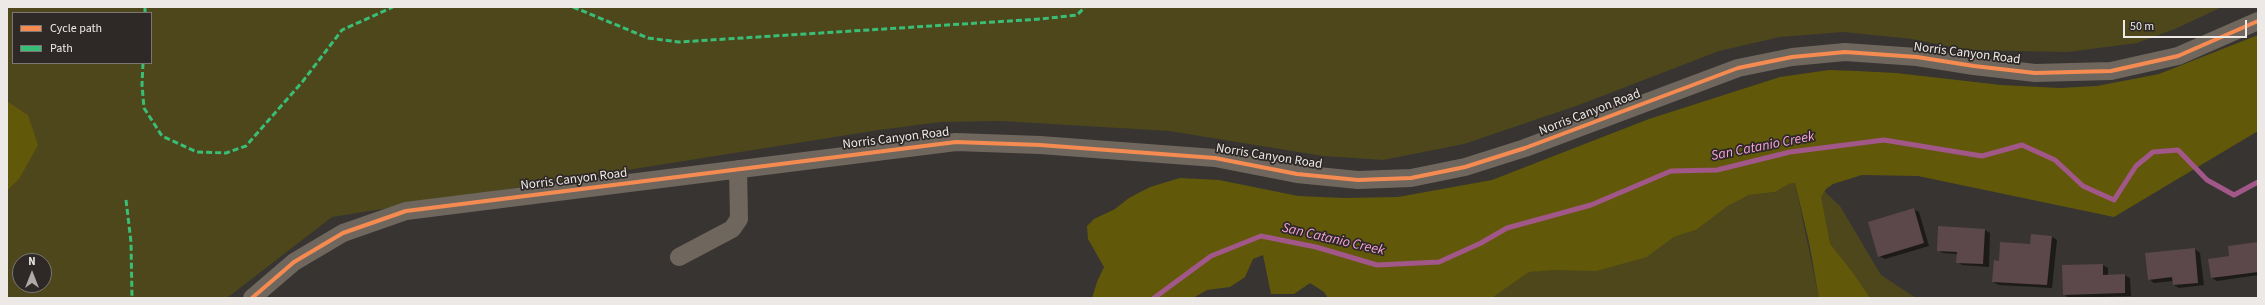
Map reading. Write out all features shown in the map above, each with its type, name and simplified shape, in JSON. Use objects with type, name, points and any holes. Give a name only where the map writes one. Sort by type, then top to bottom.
[{"type":"street","name":"Norris Canyon Road","points":[[252,298],[294,262],[343,233],[406,211],[956,142],[1040,145],[1215,158],[1297,174],[1358,180],[1411,178],[1465,167],[1525,148],[1738,68],[1792,57],[1845,52],[1917,57],[1974,66],[2035,73],[2111,71],[2178,56],[2258,21]]},
{"type":"street","points":[[679,257],[732,230],[739,218],[738,169]]},
{"type":"shaded area","points":[[7,7],[2222,7],[2175,29],[2137,43],[2068,52],[1966,50],[1912,39],[1843,32],[1780,37],[1719,51],[1579,105],[1464,144],[1383,160],[1323,156],[1169,131],[1001,121],[941,122],[879,130],[332,217],[227,298],[7,298],[7,191],[19,179],[28,115],[7,101]]},
{"type":"shaded area","points":[[2258,35],[2258,131],[2114,217],[1918,176],[1862,175],[1833,184],[1826,189],[1821,197],[1830,244],[1853,273],[1870,298],[1819,298],[1809,242],[1795,183],[1789,184],[1775,192],[1749,195],[1728,206],[1696,230],[1674,237],[1647,257],[1596,271],[1555,270],[1529,272],[1492,298],[1328,298],[1324,292],[1310,283],[1294,294],[1271,294],[1263,255],[1253,259],[1245,277],[1230,287],[1207,290],[1193,298],[1092,298],[1104,267],[1088,239],[1087,226],[1094,219],[1115,209],[1129,198],[1150,187],[1180,178],[1219,180],[1298,196],[1344,198],[1398,197],[1492,180],[1649,119],[1780,77],[1829,70],[1896,73],[2001,85],[2060,88],[2097,86],[2159,74]]},
{"type":"shaded area","points":[[7,101],[28,115],[38,145],[19,179],[7,191]]},
{"type":"shaded area","points":[[1808,176],[1840,206],[1881,275],[1916,298],[1854,298],[1813,226]]},
{"type":"shaded area","points":[[1795,183],[1819,298],[1492,298],[1529,272],[1647,257],[1674,237],[1696,230],[1728,206],[1749,195],[1775,192],[1789,184]]},
{"type":"building","points":[[1914,208],[1924,243],[1878,257],[1868,222]]},
{"type":"building","points":[[1938,226],[1985,229],[1983,264],[1956,263],[1957,252],[1937,251]]},
{"type":"building","points":[[2031,234],[2052,236],[2047,285],[1992,282],[1994,260],[1999,261],[2000,242],[2030,244]]},
{"type":"building","points":[[2258,242],[2258,272],[2211,278],[2208,259],[2229,256],[2228,246]]},
{"type":"building","points":[[2195,248],[2198,283],[2173,285],[2172,277],[2148,280],[2145,253]]},
{"type":"building","points":[[2103,264],[2103,275],[2125,274],[2125,293],[2063,295],[2062,265]]},
{"type":"waterway","name":"San Catanio Creek","points":[[1154,298],[1211,256],[1261,236],[1316,247],[1377,265],[1439,262],[1481,243],[1507,228],[1591,205],[1671,171],[1717,170],[1790,152],[1884,140],[1982,156],[2022,145],[2055,160],[2083,186],[2114,200],[2136,166],[2153,152],[2178,150],[2207,180],[2234,195],[2258,182]]},
{"type":"marked path","points":[[145,7],[145,12]]},
{"type":"marked path","points":[[143,64],[142,85],[144,108],[162,136],[197,152],[226,153],[246,146],[303,81],[342,30],[393,7]]},
{"type":"marked path","points":[[573,7],[648,38],[679,42],[1041,19],[1077,15],[1085,7]]},
{"type":"marked path","points":[[126,200],[131,242],[132,298]]},
{"type":"cycle path","points":[[252,298],[294,262],[343,233],[406,211],[956,142],[1040,145],[1215,158],[1297,174],[1358,180],[1411,178],[1465,167],[1525,148],[1738,68],[1792,57],[1845,52],[1917,57],[1974,66],[2035,73],[2111,71],[2178,56],[2258,21]]}]
